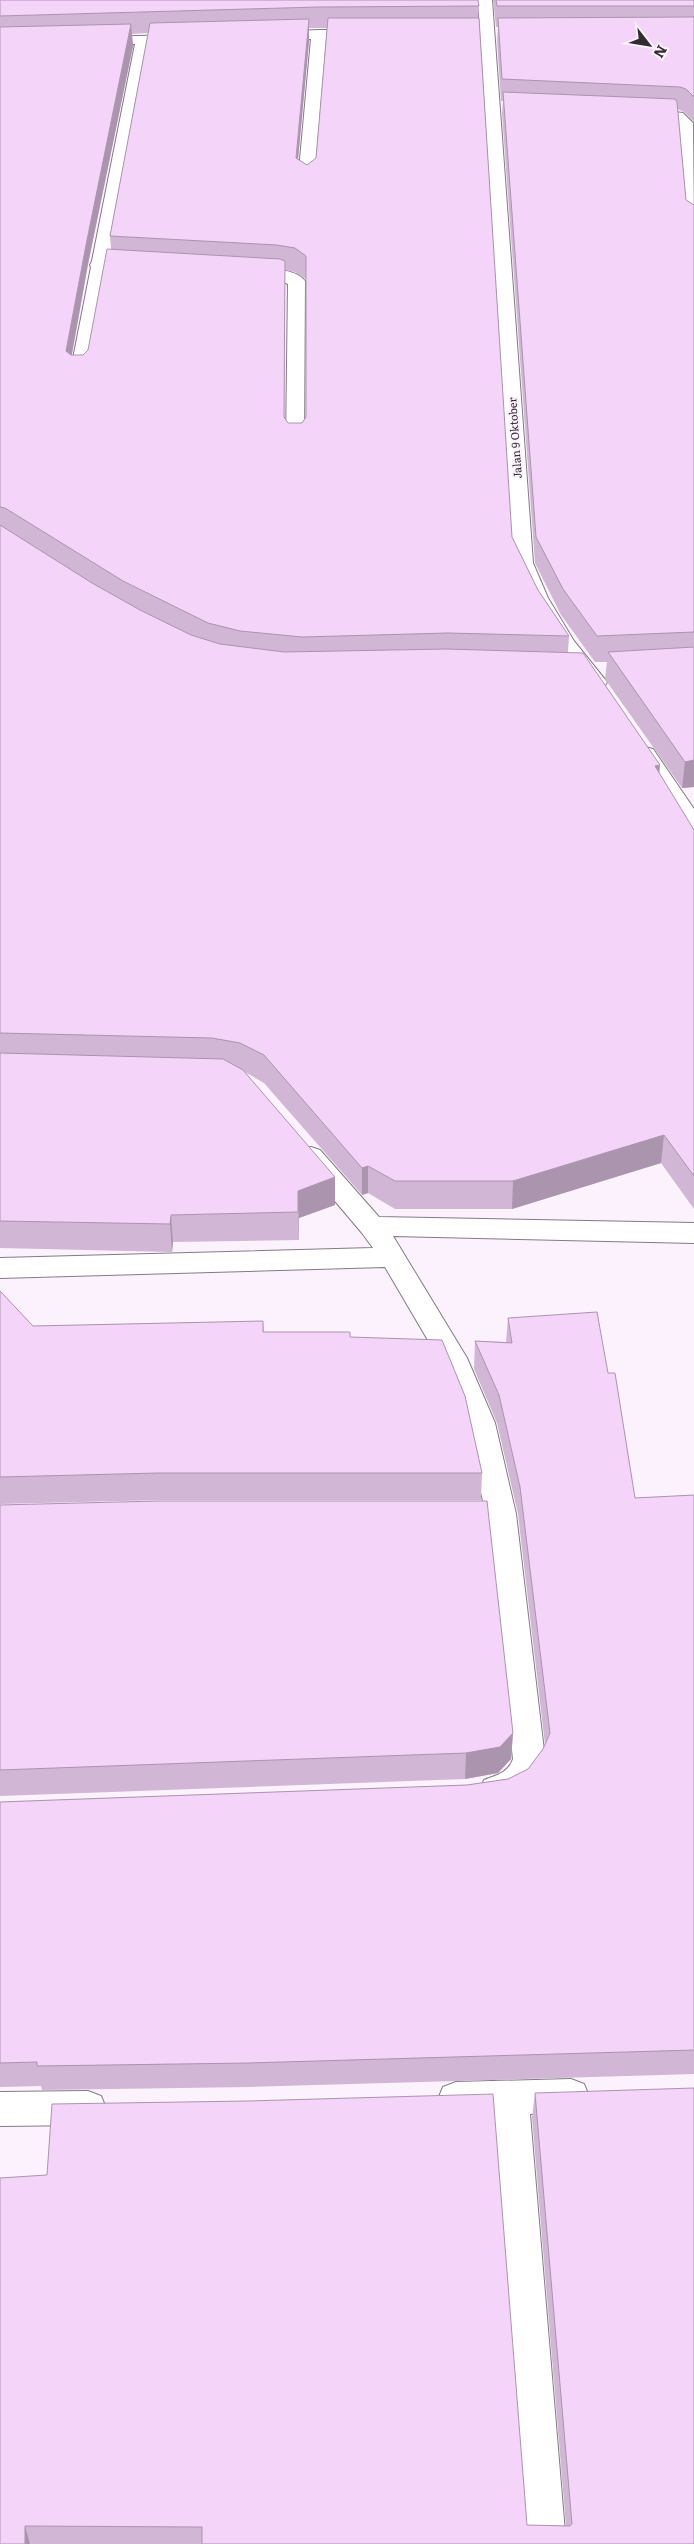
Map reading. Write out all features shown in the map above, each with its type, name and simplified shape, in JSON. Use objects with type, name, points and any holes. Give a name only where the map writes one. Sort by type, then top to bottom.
[{"type":"street","name":"Jalan 9 Oktober","points":[[485,0],[487,34],[498,108],[523,563],[538,598],[565,643],[598,670],[605,695]]},
{"type":"street","points":[[306,181],[319,34]]},
{"type":"street","points":[[259,36],[378,34]]},
{"type":"street","points":[[76,42],[200,38]]},
{"type":"street","points":[[79,374],[98,265],[143,40]]},
{"type":"street","points":[[628,113],[673,115],[683,119],[691,177],[694,223]]},
{"type":"street","points":[[98,265],[157,269]]},
{"type":"street","points":[[234,273],[284,276],[296,281],[295,442]]},
{"type":"street","points":[[560,670],[598,670]]},
{"type":"street","points":[[633,736],[694,825]]},
{"type":"street","points":[[293,1136],[372,1226],[394,1257],[453,1358],[480,1423],[501,1514],[529,1759],[523,1777],[510,1788],[465,1795]]},
{"type":"street","points":[[372,1226],[694,1233]]},
{"type":"street","points":[[0,1268],[394,1257]]},
{"type":"street","points":[[472,1514],[501,1514]]},
{"type":"street","points":[[423,2100],[607,2095]]},
{"type":"street","points":[[510,2098],[546,2544]]},
{"type":"street","points":[[0,2109],[120,2107]]},
{"type":"building","points":[[0,0],[478,0],[479,6],[319,7],[0,16]]},
{"type":"building","points":[[496,0],[694,0],[694,6],[497,6]]},
{"type":"building","points":[[694,17],[694,97],[686,89],[680,87],[502,79],[498,18]]},
{"type":"building","points":[[328,18],[479,18],[512,537],[538,590],[569,636],[448,633],[302,637],[240,631],[208,623],[123,581],[5,508],[0,507],[0,27],[131,24],[66,351],[71,355],[83,355],[88,350],[107,249],[280,259],[285,261],[284,417],[288,423],[302,423],[306,417],[306,256],[295,248],[277,245],[110,236],[150,23],[309,19],[296,158],[307,165],[316,158]]},
{"type":"building","points":[[503,92],[675,99],[677,102],[686,200],[694,205],[694,632],[597,636],[563,589],[536,537]]},
{"type":"building","points":[[0,525],[92,583],[140,610],[191,635],[220,644],[284,652],[446,649],[583,653],[660,765],[655,766],[694,830],[694,1176],[664,1135],[513,1181],[395,1181],[368,1166],[362,1168],[264,1055],[240,1043],[212,1038],[0,1033]]},
{"type":"building","points":[[694,647],[694,760],[685,762],[608,652]]},
{"type":"building","points":[[0,1053],[223,1059],[243,1070],[335,1177],[298,1191],[298,1212],[171,1215],[170,1224],[0,1221]]},
{"type":"building","points":[[0,1291],[33,1326],[263,1321],[263,1332],[350,1332],[350,1337],[442,1340],[465,1396],[482,1473],[158,1473],[0,1477]]},
{"type":"building","points":[[597,1312],[608,1373],[615,1373],[635,1498],[694,1495],[694,2050],[248,2063],[37,2066],[37,2062],[0,2063],[0,1802],[467,1785],[508,1779],[528,1769],[543,1749],[550,1733],[520,1487],[499,1395],[475,1341],[512,1343],[508,1318]]},
{"type":"building","points":[[158,1501],[487,1501],[513,1733],[500,1747],[466,1753],[0,1770],[0,1505]]},
{"type":"building","points":[[694,2088],[694,2544],[202,2544],[202,2527],[25,2526],[25,2544],[0,2544],[0,2178],[47,2175],[52,2104],[493,2094],[527,2525],[570,2526],[572,2524],[535,2093]]}]
